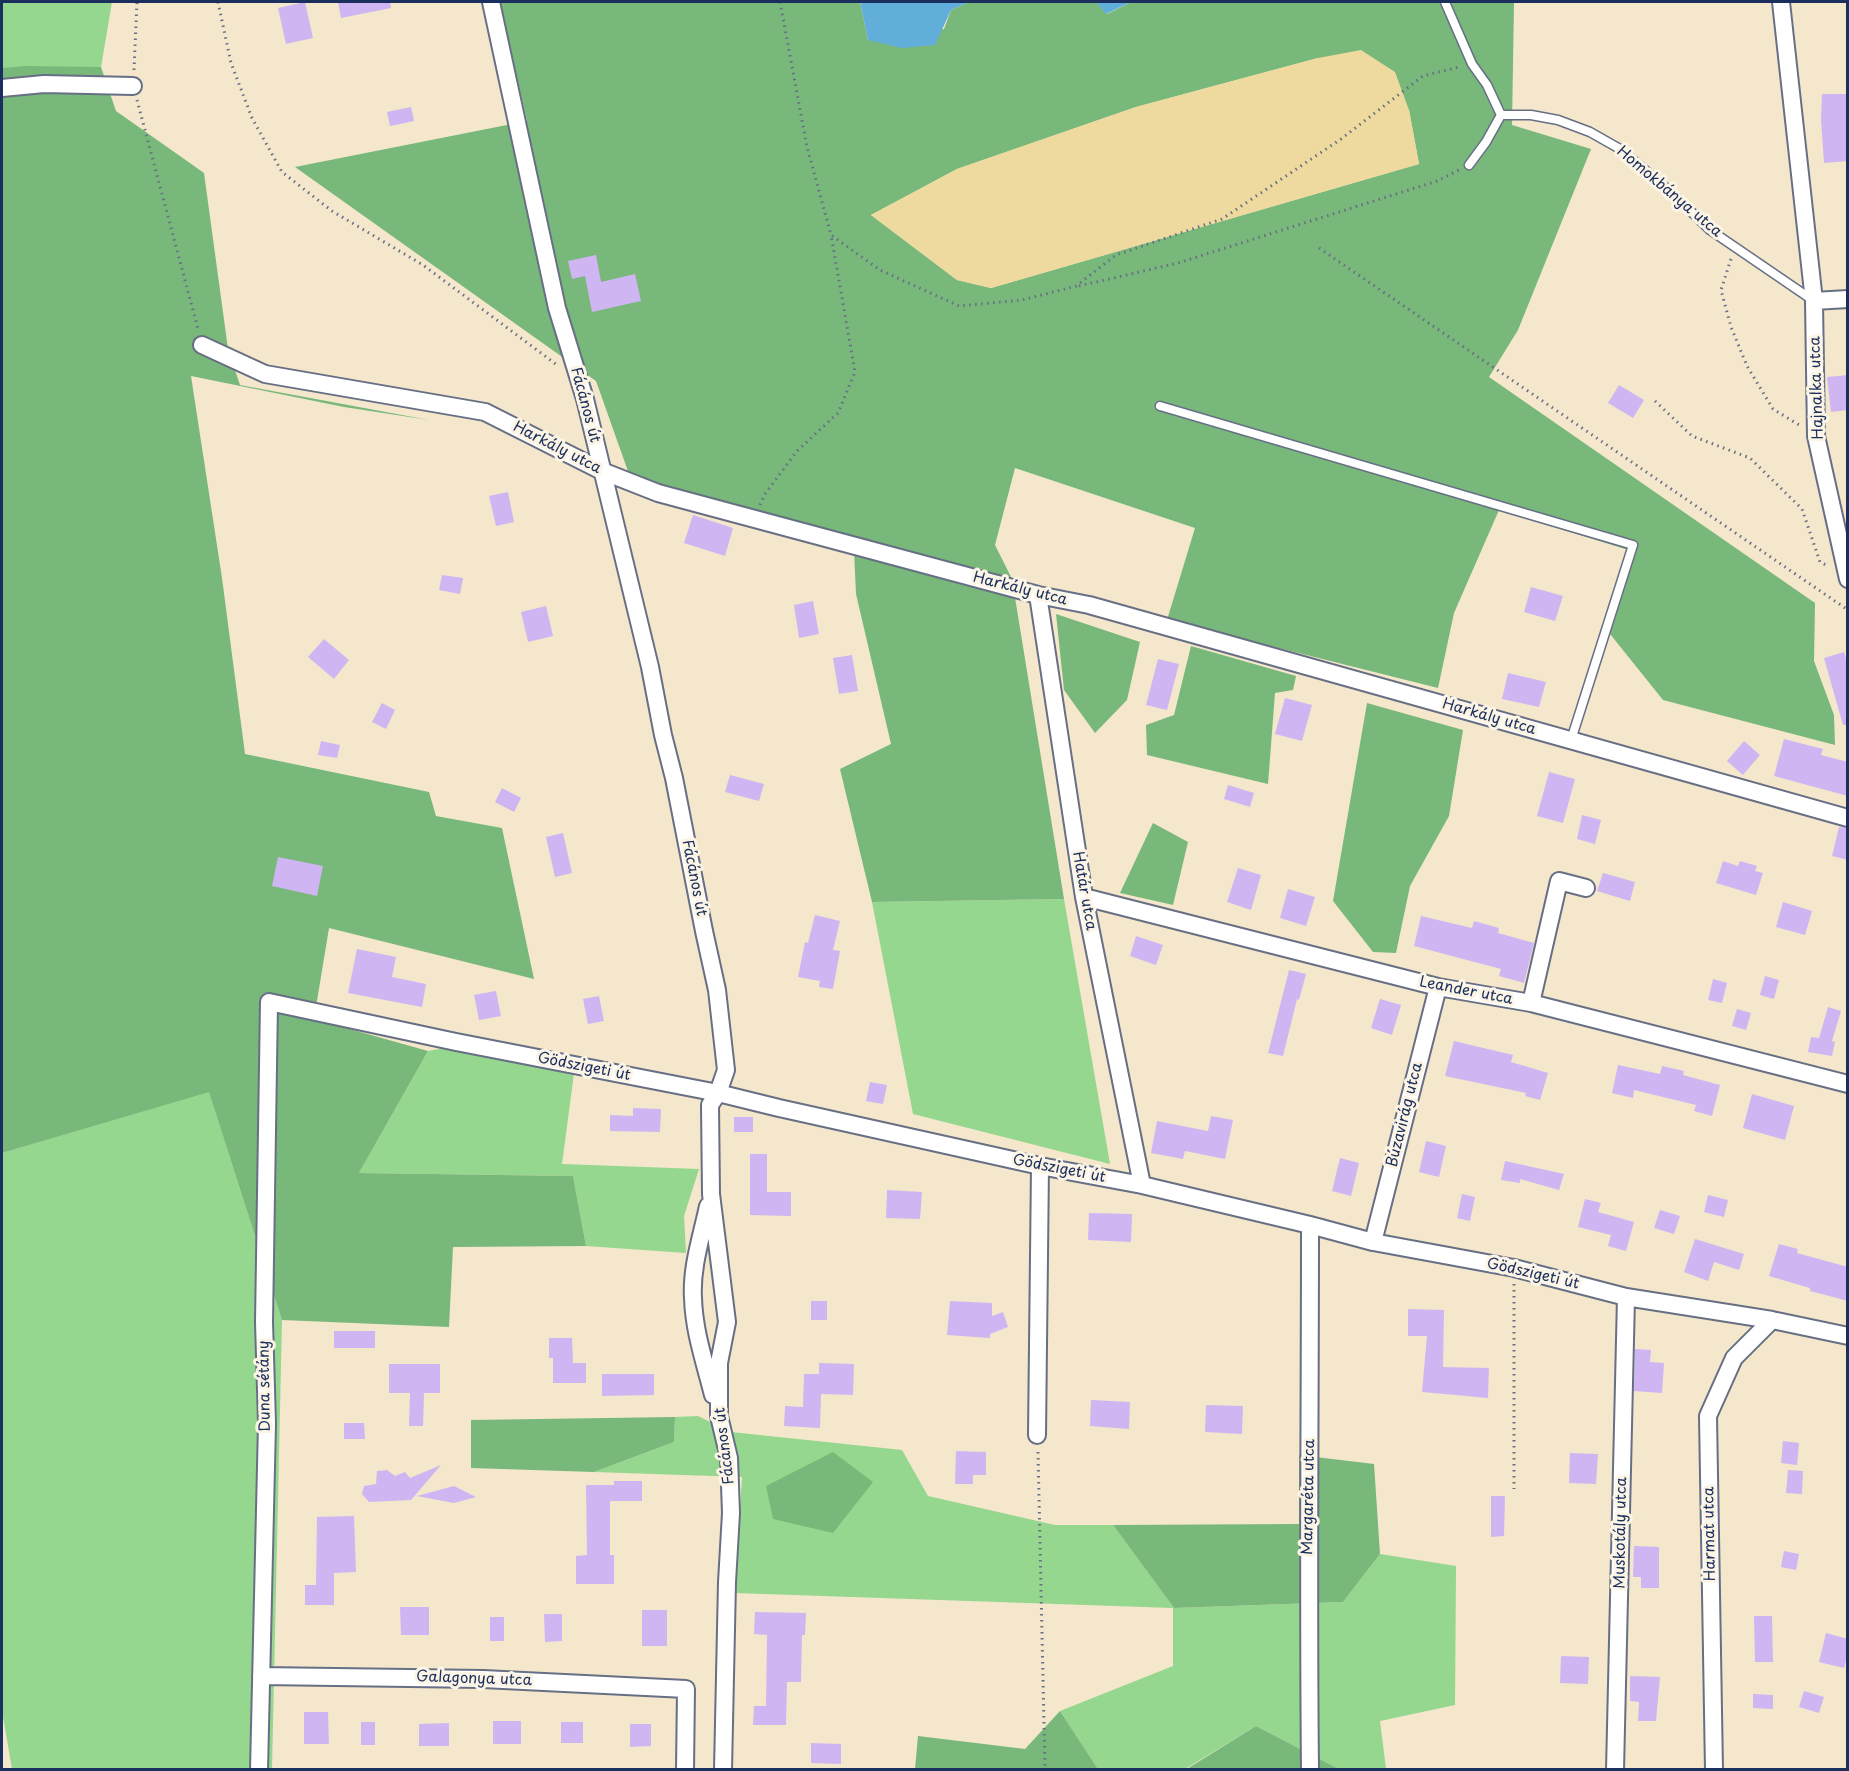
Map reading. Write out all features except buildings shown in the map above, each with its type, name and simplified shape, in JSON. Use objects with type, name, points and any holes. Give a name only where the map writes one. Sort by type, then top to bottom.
[{"type":"street","name":"Fácános út","points":[[491,2],[557,308],[580,382],[650,667],[717,990],[726,1070],[718,1093],[710,1105],[711,1194],[727,1322],[719,1363],[719,1416],[729,1458],[731,1513],[727,1582],[723,1770]]},
{"type":"street","name":"Hajnalka utca","points":[[1781,2],[1814,301],[1816,436],[1847,576]]},
{"type":"street","points":[[2,88],[44,84],[133,86]]},
{"type":"street","points":[[1814,301],[1848,299]]},
{"type":"street","name":"Harkály utca","points":[[202,345],[265,374],[485,412],[602,471],[658,493],[1038,595],[1089,605],[1848,818]]},
{"type":"street","name":"Határ utca","points":[[1038,595],[1083,897],[1142,1185]]},
{"type":"street","points":[[1531,1003],[1559,880],[1586,888]]},
{"type":"street","name":"Leander utca","points":[[1083,897],[1438,987],[1531,1003],[1848,1084]]},
{"type":"street","name":"Búzavirág utca","points":[[1373,1242],[1438,987]]},
{"type":"street","name":"Gödszigeti út","points":[[269,1002],[456,1042],[718,1093],[1040,1166],[1142,1185],[1373,1242],[1514,1268],[1626,1297],[1772,1320],[1848,1336]]},
{"type":"street","name":"Duna sétány","points":[[259,1770],[267,1423],[264,1322],[269,1002]]},
{"type":"street","points":[[1037,1435],[1040,1166]]},
{"type":"street","points":[[711,1194],[696,1261],[693,1296],[696,1333],[719,1416]]},
{"type":"street","name":"Margaréta utca","points":[[1310,1225],[1311,1450],[1308,1591],[1310,1770]]},
{"type":"street","name":"Muskotály utca","points":[[1615,1770],[1626,1297]]},
{"type":"street","name":"Harmat utca","points":[[1714,1770],[1708,1416],[1734,1358],[1772,1320]]},
{"type":"street","name":"Galagonya utca","points":[[261,1676],[483,1679],[686,1689],[685,1770]]},
{"type":"lane","points":[[1445,2],[1472,63],[1487,85],[1501,115],[1486,142],[1469,165]]},
{"type":"lane","name":"Homokbánya utca","points":[[1501,115],[1531,115],[1558,120],[1590,132],[1620,149],[1672,193],[1710,230],[1814,301]]},
{"type":"lane","points":[[1160,406],[1633,545],[1571,740]]},
{"type":"path","points":[[137,2],[133,86],[202,345]]},
{"type":"path","points":[[218,2],[231,63],[252,118],[282,172],[332,211],[423,265],[580,382]]},
{"type":"path","points":[[754,519],[765,494],[797,451],[838,413],[855,372],[831,235],[807,147],[780,2]]},
{"type":"path","points":[[1076,286],[1116,255],[1222,219],[1341,139],[1423,76],[1472,63]]},
{"type":"path","points":[[831,235],[880,270],[959,306],[1022,300],[1178,263],[1437,181],[1469,165]]},
{"type":"path","points":[[1735,246],[1721,290],[1731,327],[1747,366],[1773,409],[1816,436]]},
{"type":"path","points":[[1319,248],[1848,610]]},
{"type":"path","points":[[1656,402],[1692,436],[1750,458],[1803,509],[1820,562],[1847,576]]},
{"type":"path","points":[[1514,1268],[1514,1489]]},
{"type":"path","points":[[1037,1435],[1045,1770]]},
{"type":"green space","points":[[2,2],[112,2],[101,67],[2,68]]},
{"type":"green space","points":[[500,2],[860,2],[868,40],[944,29],[951,10],[969,2],[1096,2],[1107,14],[1131,2],[1514,2],[1512,125],[1591,149],[1518,330],[1489,377],[1815,603],[1814,661],[1834,715],[1835,745],[1663,700],[1610,634],[1635,552],[1499,510],[1454,613],[1438,688],[1167,620],[1195,528],[1015,468],[995,545],[1012,579],[1064,899],[872,902],[840,769],[891,744],[856,594],[854,551],[635,491],[596,381],[295,167],[527,121]],"holes":[[[1318,58],[1409,110],[1419,164],[991,288],[957,280],[871,215],[957,169],[1136,107]]]},
{"type":"green space","points":[[101,67],[116,111],[204,173],[228,349],[240,385],[429,420],[344,407],[191,376],[222,578],[245,754],[429,792],[436,816],[502,828],[534,979],[329,928],[314,1019],[428,1051],[359,1173],[573,1176],[586,1246],[453,1247],[449,1327],[282,1320],[209,1092],[2,1153],[2,68]]},
{"type":"green space","points":[[1056,614],[1140,642],[1127,700],[1095,733],[1064,690]]},
{"type":"green space","points":[[1191,646],[1296,676],[1293,690],[1275,693],[1268,784],[1147,755],[1146,725],[1174,715]]},
{"type":"green space","points":[[1367,703],[1463,730],[1449,816],[1410,886],[1396,953],[1373,952],[1333,901]]},
{"type":"green space","points":[[1153,823],[1188,842],[1173,905],[1120,893]]},
{"type":"green space","points":[[1064,899],[1110,1164],[913,1114],[872,902]]},
{"type":"green space","points":[[445,1048],[574,1073],[562,1164],[699,1169],[684,1216],[686,1253],[586,1246],[573,1176],[359,1173],[428,1051]]},
{"type":"green space","points":[[209,1091],[282,1320],[272,1769],[12,1769],[2,1711],[2,1153]]},
{"type":"green space","points":[[698,1416],[731,1432],[902,1450],[928,1496],[1055,1525],[1113,1525],[1174,1608],[1343,1602],[1380,1554],[1456,1566],[1455,1705],[1380,1721],[1386,1769],[1339,1769],[1256,1726],[1185,1769],[1098,1769],[1060,1711],[1173,1666],[1173,1608],[735,1593],[742,1477],[594,1472],[674,1442],[675,1417]]},
{"type":"green space","points":[[675,1417],[674,1442],[594,1472],[471,1468],[471,1420]]},
{"type":"green space","points":[[833,1452],[873,1482],[833,1533],[773,1519],[766,1486]]},
{"type":"green space","points":[[1299,1455],[1374,1464],[1380,1554],[1343,1602],[1174,1608],[1113,1525],[1299,1524]]},
{"type":"green space","points":[[1060,1711],[1098,1769],[915,1769],[918,1736],[1025,1749]]},
{"type":"green space","points":[[1256,1726],[1339,1769],[1185,1770]]},
{"type":"sand","points":[[1361,50],[1395,72],[1409,110],[1419,164],[991,288],[957,280],[871,215],[957,169],[1136,107],[1318,58]]},
{"type":"water","points":[[860,2],[969,2],[951,10],[935,45],[902,48],[868,40]]},
{"type":"water","points":[[1096,2],[1131,2],[1106,14]]}]
